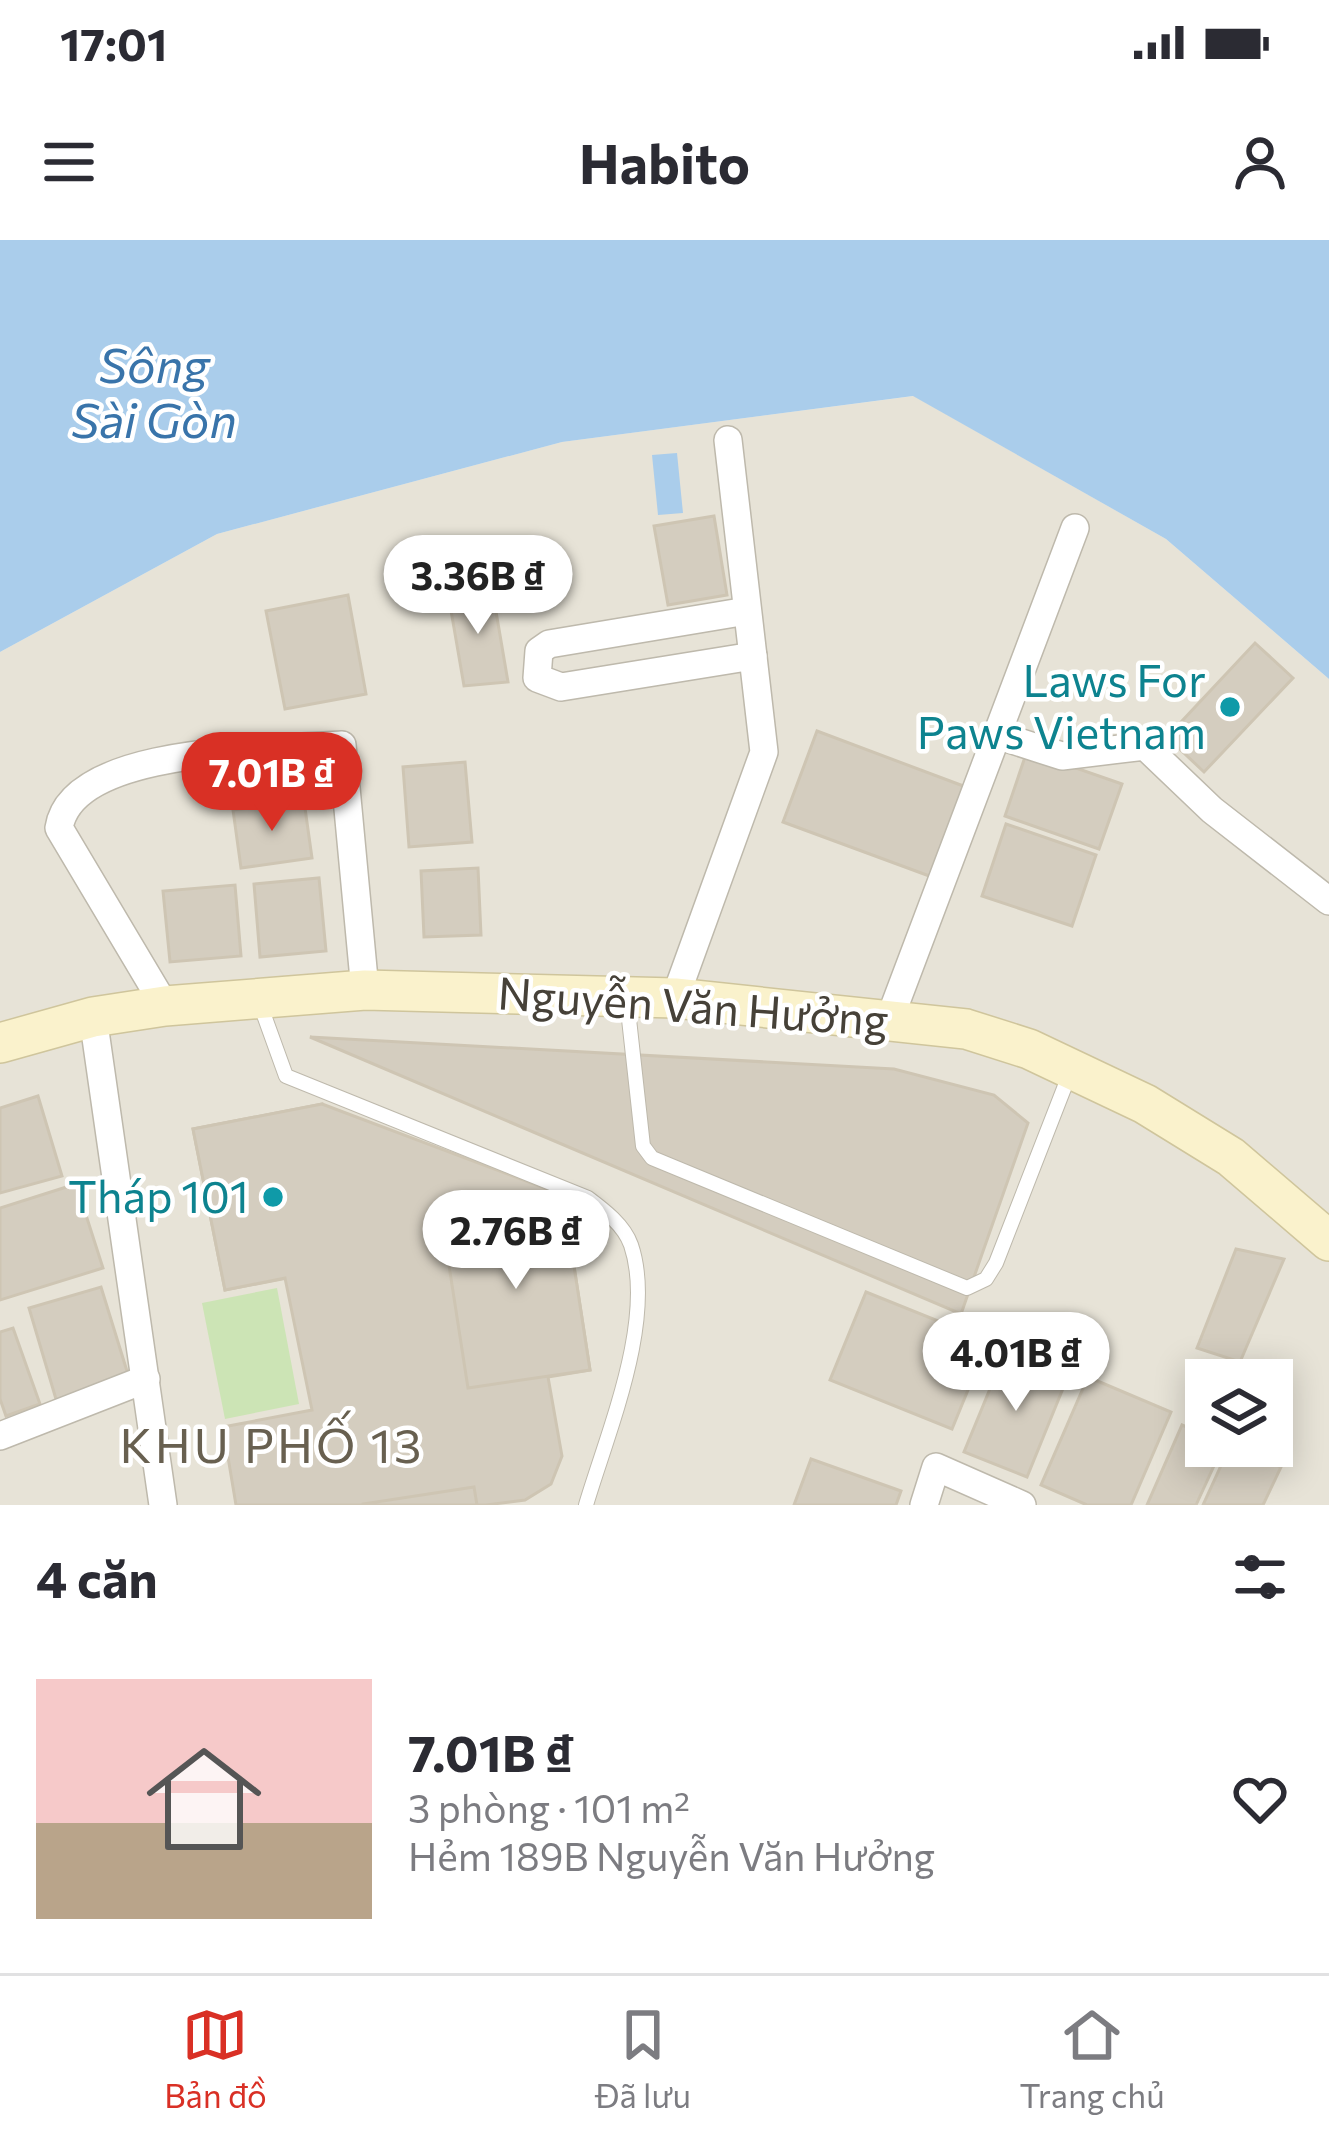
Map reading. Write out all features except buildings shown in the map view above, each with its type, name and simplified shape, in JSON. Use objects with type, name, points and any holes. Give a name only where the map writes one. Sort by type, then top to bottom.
[{"type":"main road","name":"Nguyễn Văn Hưởng","points":[[0,1043],[93,1017],[165,1006],[365,989],[675,998],[966,1029],[1072,1068],[1144,1104],[1231,1157],[1329,1241]]},
{"type":"street","points":[[675,998],[764,752],[728,440]]},
{"type":"street","points":[[890,1018],[1075,528]]},
{"type":"street","points":[[748,610],[549,644],[539,651],[536,678],[561,687],[753,656]]},
{"type":"street","points":[[997,734],[1062,756],[1145,746],[1212,810],[1327,894]]},
{"type":"street","points":[[165,1006],[58,828],[72,799],[108,777],[160,759],[341,746],[365,989]]},
{"type":"street","points":[[93,1017],[164,1505]]},
{"type":"street","points":[[0,1436],[146,1379]]},
{"type":"street","points":[[924,1505],[936,1467],[1022,1505]]},
{"type":"lane","points":[[627,996],[643,1146],[652,1158],[967,1288],[986,1279],[996,1263],[1072,1068]]},
{"type":"lane","points":[[259,999],[286,1076],[587,1198],[608,1213],[630,1240],[639,1292],[638,1327],[586,1505]]},
{"type":"shaded area","points":[[914,396],[1166,539],[1329,679],[1329,1505],[0,1505],[0,652],[217,534],[562,442]]},
{"type":"green space","points":[[277,1288],[299,1404],[225,1419],[202,1303]]},
{"type":"water","name":"Sông Sài Gòn","points":[[0,240],[1329,240],[1329,679],[1166,539],[913,396],[562,442],[217,534],[0,652]]},
{"type":"water","points":[[677,453],[683,513],[658,515],[652,455]]},
{"type":"place","name":"Laws For Paws Vietnam","points":[[1230,707]]},
{"type":"place","name":"Tháp 101","points":[[273,1197]]},
{"type":"district","name":"KHU PHỐ 13","points":[[272,1446]]}]
